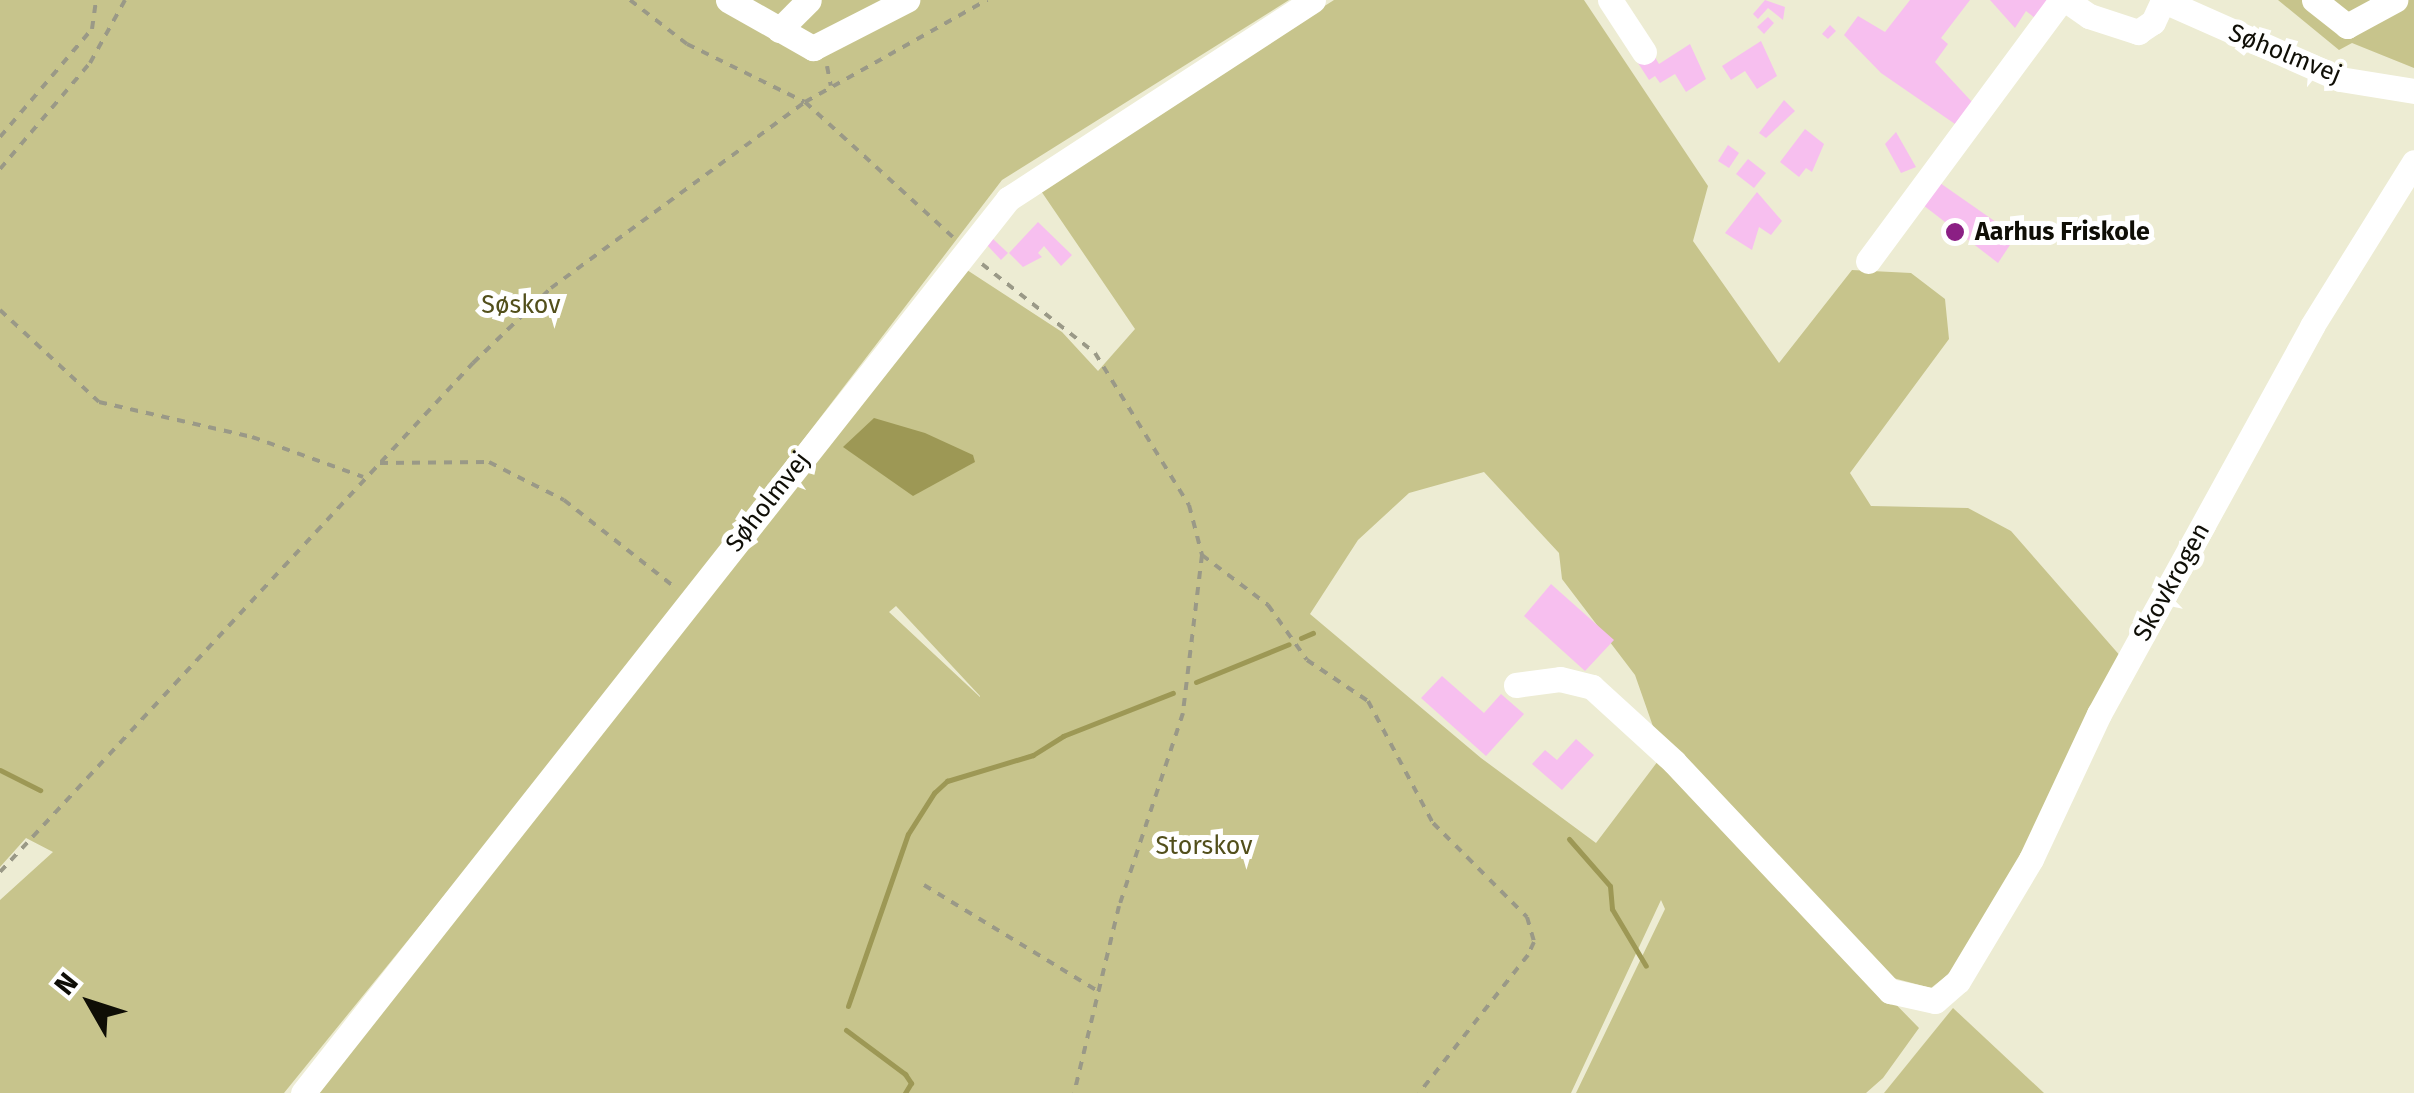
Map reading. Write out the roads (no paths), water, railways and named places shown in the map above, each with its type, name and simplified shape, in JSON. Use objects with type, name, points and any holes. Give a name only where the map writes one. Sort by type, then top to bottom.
[{"type":"street","points":[[728,0],[813,48],[907,0]]},
{"type":"street","points":[[779,30],[809,0]]},
{"type":"street","name":"Søholmvej","points":[[303,1093],[965,249],[1043,171],[1314,0]]},
{"type":"street","points":[[1610,0],[1644,52]]},
{"type":"street","points":[[1868,261],[2063,0],[2090,16],[2138,32],[2159,8]]},
{"type":"street","points":[[2314,0],[2347,26],[2395,0]]},
{"type":"street","name":"Søholmvej","points":[[2159,8],[2340,79],[2414,91]]},
{"type":"street","name":"Skovkrogen","points":[[1516,686],[1560,679],[1592,687],[1674,762],[1890,991],[1935,1001],[1958,982],[2032,859],[2099,714],[2312,326],[2414,162]]},
{"type":"waterway","points":[[1301,638],[1313,633]]},
{"type":"waterway","points":[[1196,682],[1289,644]]},
{"type":"waterway","points":[[848,1006],[908,834],[934,793],[947,781],[1033,755],[1063,736],[1173,693]]},
{"type":"waterway","points":[[0,770],[40,790]]},
{"type":"waterway","points":[[1569,839],[1610,886],[1612,909],[1646,966]]},
{"type":"waterway","points":[[846,1030],[905,1074],[911,1083],[905,1093]]},
{"type":"place","name":"Aarhus Friskole","points":[[1955,232]]},
{"type":"park label","name":"Søskov","points":[[521,305]]},
{"type":"park label","name":"Storskov","points":[[1204,846]]}]
